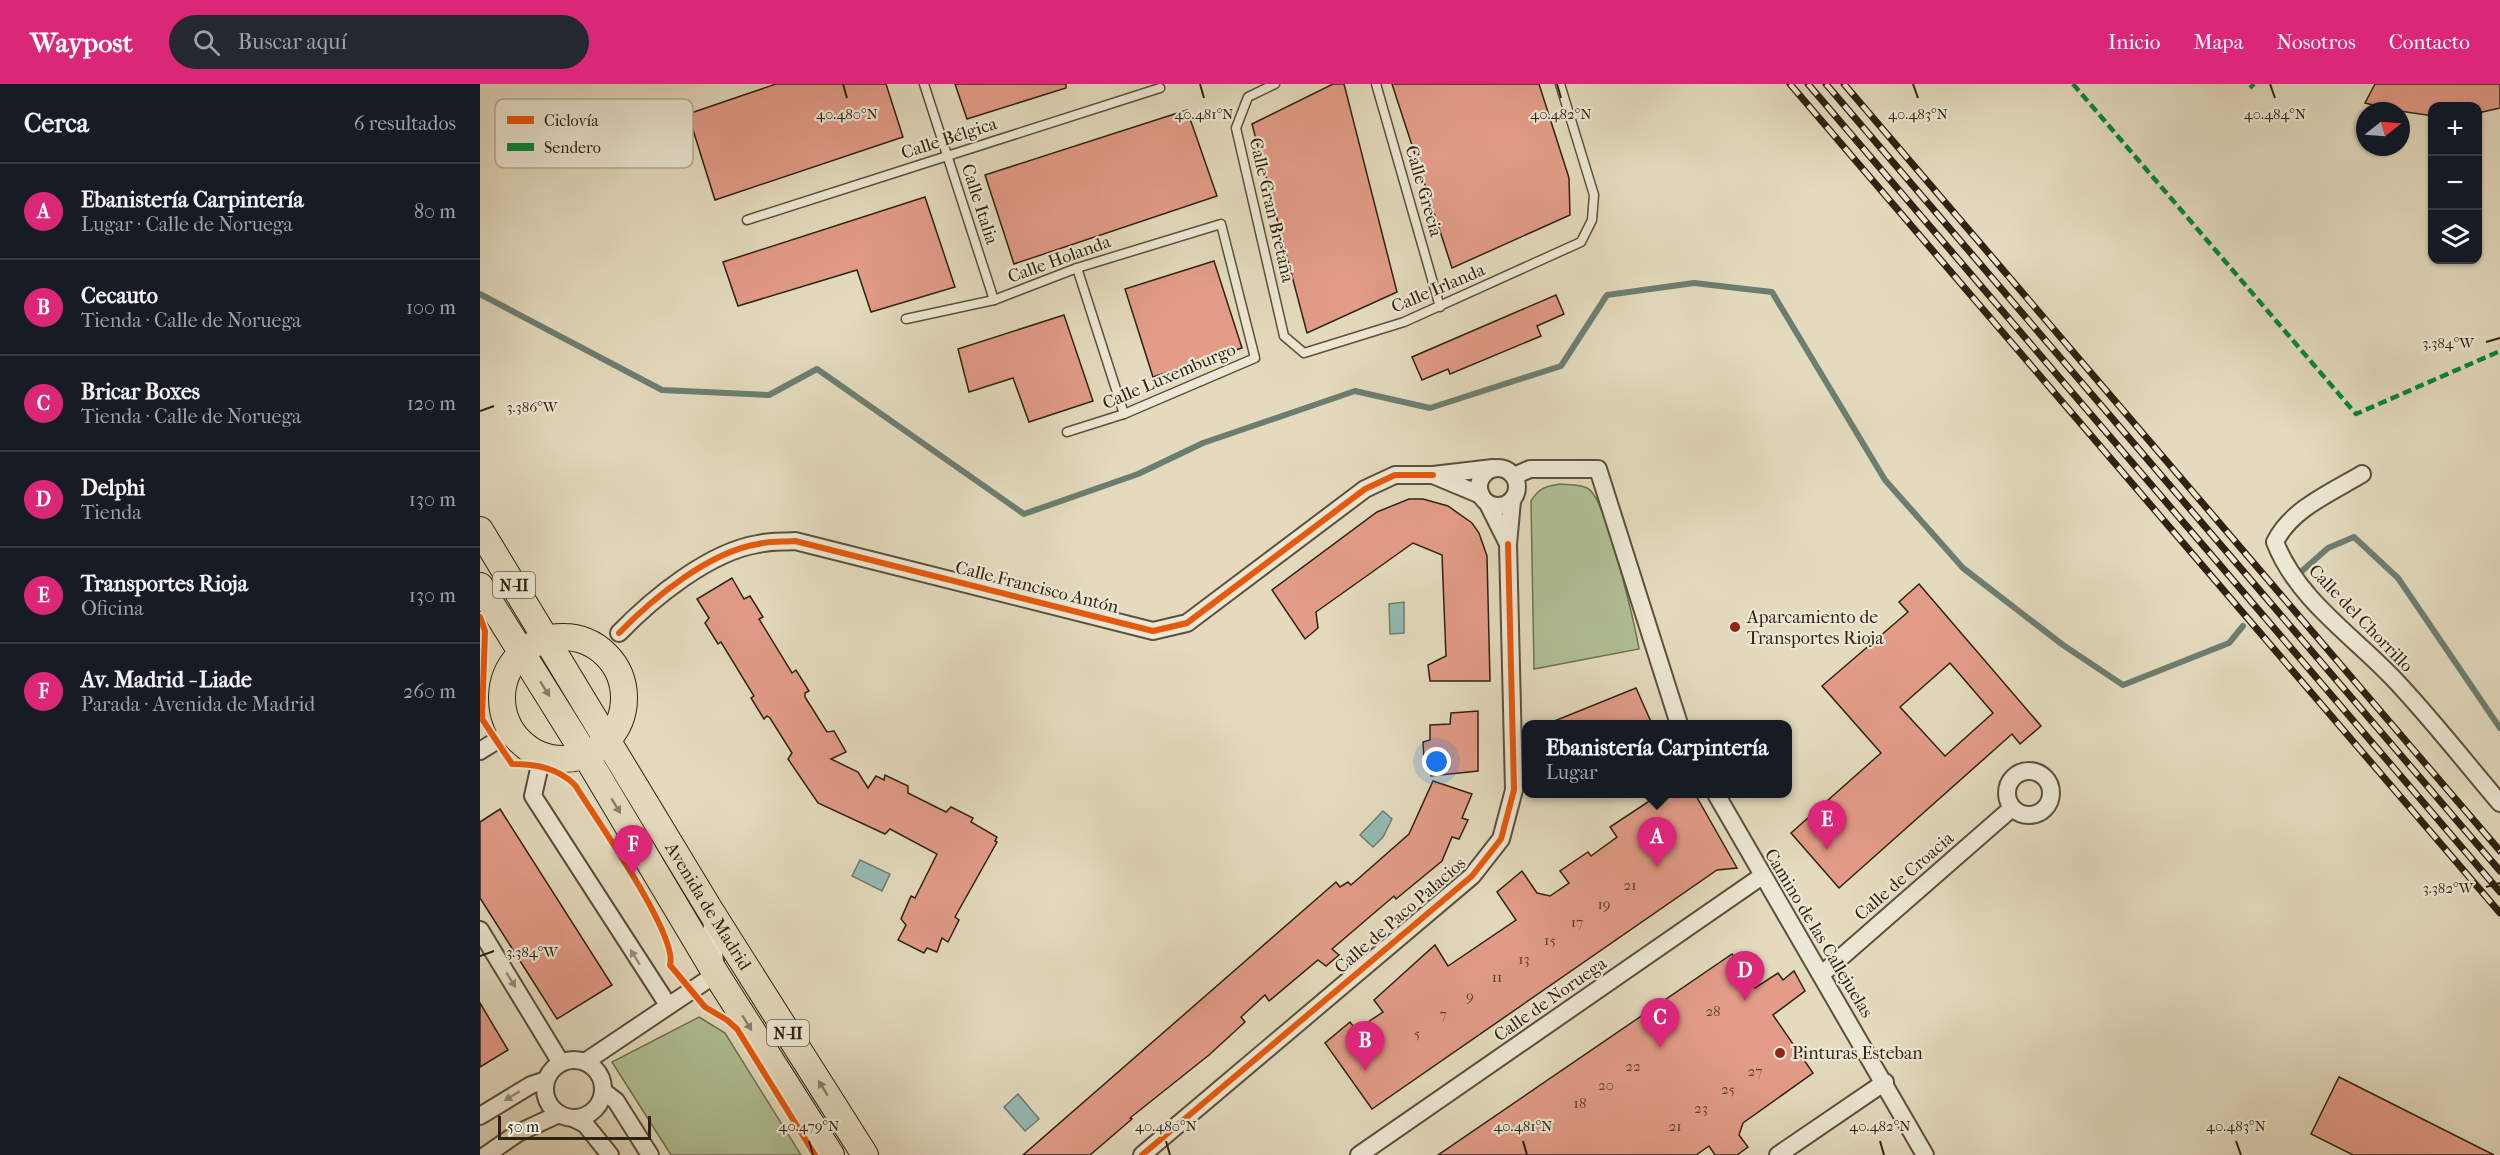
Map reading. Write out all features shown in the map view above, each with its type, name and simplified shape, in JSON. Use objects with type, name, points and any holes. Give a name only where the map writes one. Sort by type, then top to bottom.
[{"type":"main road","name":"Avenida de Madrid","points":[[480,531],[609,740],[710,910],[866,1155]]},
{"type":"main road","name":"Avenida de Madrid","points":[[480,586],[586,756],[716,974],[831,1155]]},
{"type":"main road","points":[[560,636],[580,639],[599,648],[614,663],[623,681],[625,702],[620,722],[609,740],[586,756],[561,760],[542,756],[525,746],[512,731],[504,716],[503,690],[511,665],[522,652],[547,639],[560,636]]},
{"type":"street","name":"Calle Francisco Antón","points":[[619,633],[644,607],[718,557],[757,544],[795,541],[1153,631],[1187,623],[1365,489],[1395,475],[1433,474],[1497,467]]},
{"type":"street","points":[[1433,474],[1484,500],[1501,506],[1512,501],[1518,485],[1514,476],[1504,468],[1497,467],[1481,477],[1484,500],[1508,544]]},
{"type":"street","points":[[1514,476],[1530,469],[1598,469],[1679,720]]},
{"type":"street","name":"Calle del Chorrillo","points":[[2362,474],[2301,512],[2281,529],[2275,542],[2284,566],[2313,601],[2394,679],[2500,803]]},
{"type":"street","name":"Calle de Paco Palacios","points":[[1142,1155],[1472,876],[1501,839],[1514,790],[1508,544],[1512,501]]},
{"type":"street","points":[[480,751],[512,731]]},
{"type":"street","points":[[542,756],[533,796],[668,1005]]},
{"type":"street","name":"Camino de las Callejuelas","points":[[1718,798],[1885,1082],[1925,1155]]},
{"type":"street","name":"Calle de Croacia","points":[[1822,974],[2012,808]]},
{"type":"street","name":"Calle de Noruega","points":[[1359,1155],[1762,876]]},
{"type":"street","points":[[585,1062],[716,974],[710,910]]},
{"type":"street","points":[[480,930],[561,1063]]},
{"type":"street","points":[[486,1155],[518,1133],[566,1116],[584,1117],[594,1111],[601,1102],[603,1091],[599,1074],[585,1062],[577,1060],[561,1063],[552,1070],[546,1080],[547,1099],[566,1116],[585,1124],[610,1155]]},
{"type":"street","points":[[480,1116],[531,1085],[546,1080]]},
{"type":"street","points":[[1778,1155],[1885,1082]]},
{"type":"street","points":[[603,1091],[616,1101],[650,1155]]},
{"type":"lane","name":"Calle Italia","points":[[924,84],[994,300]]},
{"type":"lane","name":"Calle Gran Bretaña","points":[[1275,84],[1248,97],[1236,128],[1284,336],[1304,353]]},
{"type":"lane","name":"Calle Grecia","points":[[1376,84],[1440,307]]},
{"type":"lane","name":"Calle Irlanda","points":[[1304,353],[1404,322],[1581,242],[1592,220],[1594,195],[1560,84]]},
{"type":"lane","name":"Calle Bélgica","points":[[747,220],[1160,88]]},
{"type":"lane","name":"Calle Holanda","points":[[906,319],[994,300],[1077,268],[1221,224]]},
{"type":"lane","name":"Calle Luxemburgo","points":[[1067,432],[1124,414],[1255,358],[1221,224]]},
{"type":"lane","points":[[1077,268],[1124,414]]},
{"type":"green space","points":[[1560,484],[1585,487],[1591,491],[1597,501],[1605,518],[1619,565],[1639,649],[1534,669],[1531,501],[1543,488]]},
{"type":"green space","points":[[699,1017],[725,1033],[801,1155],[671,1155],[612,1062]]},
{"type":"water","points":[[1404,602],[1404,633],[1390,634],[1389,604]]},
{"type":"water","points":[[1383,811],[1392,819],[1383,837],[1373,847],[1360,835]]},
{"type":"water","points":[[860,860],[890,874],[882,891],[852,876]]},
{"type":"water","points":[[1018,1094],[1039,1119],[1025,1131],[1004,1107]]},
{"type":"building","points":[[776,84],[886,84],[903,137],[715,200],[693,130],[693,112]]},
{"type":"building","points":[[955,84],[1066,84],[1066,88],[967,119]]},
{"type":"building","points":[[1333,84],[1344,84],[1397,292],[1307,333],[1252,124]]},
{"type":"building","points":[[1392,84],[1539,84],[1569,178],[1570,215],[1452,268]]},
{"type":"building","points":[[2375,84],[2500,84],[2500,108],[2482,112],[2482,102],[2428,102],[2428,115],[2410,113],[2410,102],[2366,102]]},
{"type":"building","points":[[1187,110],[1217,196],[1014,264],[985,175]]},
{"type":"building","points":[[925,197],[955,287],[871,312],[857,270],[738,306],[723,262]]},
{"type":"building","points":[[1214,261],[1242,348],[1153,377],[1125,289]]},
{"type":"building","points":[[1556,295],[1564,314],[1537,326],[1541,336],[1450,374],[1448,369],[1422,380],[1412,357]]},
{"type":"building","points":[[1064,315],[1093,401],[1029,422],[1013,378],[969,392],[958,349]]},
{"type":"building","points":[[1409,499],[1423,499],[1448,506],[1472,523],[1479,533],[1487,556],[1490,681],[1430,681],[1428,665],[1446,656],[1442,555],[1413,543],[1316,612],[1318,628],[1305,639],[1272,590],[1377,512]]},
{"type":"building","points":[[732,578],[744,599],[750,596],[763,617],[759,619],[792,673],[796,670],[809,691],[805,693],[805,697],[827,732],[834,731],[846,752],[831,759],[858,772],[868,788],[876,776],[884,780],[885,775],[908,786],[908,793],[946,812],[951,807],[973,818],[971,822],[997,837],[995,841],[997,842],[955,917],[959,920],[948,942],[942,938],[937,952],[927,948],[924,953],[898,940],[906,925],[901,919],[911,896],[915,898],[937,854],[890,829],[885,834],[818,803],[788,759],[792,753],[770,718],[767,716],[764,719],[751,698],[754,696],[721,642],[718,644],[705,623],[709,618],[697,599]]},
{"type":"building","points":[[1919,584],[2041,726],[2020,744],[2012,734],[1839,888],[1791,833],[1881,753],[1822,686],[1908,612],[1899,602]],"holes":[[[1950,663],[1993,713],[1945,756],[1900,707]]]},
{"type":"building","points":[[1636,688],[1650,720],[1557,720]]},
{"type":"building","points":[[1478,711],[1478,771],[1431,776],[1431,760],[1424,761],[1423,742],[1430,740],[1430,725],[1450,724],[1451,713]]},
{"type":"building","points":[[1433,781],[1472,794],[1462,818],[1468,820],[1459,839],[1452,837],[1442,861],[1396,899],[1394,896],[1332,949],[1339,955],[1326,966],[1318,960],[1269,1001],[1265,995],[1241,1017],[1245,1022],[1209,1055],[1130,1118],[1132,1119],[1090,1155],[1023,1155],[1336,882],[1340,887],[1348,882],[1351,885],[1409,834]]},
{"type":"building","points":[[1654,798],[1697,798],[1737,868],[1717,870],[1372,1109],[1325,1043],[1350,1022],[1356,1030],[1383,1012],[1374,1000],[1435,945],[1448,966],[1516,920],[1497,892],[1522,871],[1537,893],[1550,896],[1569,883],[1560,871],[1588,852],[1591,856],[1617,837],[1610,827]]},
{"type":"building","points":[[500,809],[612,985],[557,1019],[480,898],[480,822]]},
{"type":"building","points":[[1732,954],[1755,988],[1778,973],[1783,980],[1794,971],[1805,991],[1773,1015],[1813,1073],[1743,1123],[1739,1135],[1748,1147],[1737,1155],[1715,1155],[1709,1146],[1696,1155],[1438,1155]]},
{"type":"building","points":[[480,1003],[508,1050],[480,1067]]},
{"type":"building","points":[[2339,1077],[2494,1155],[2353,1155],[2311,1134]]},
{"type":"waterway","points":[[480,294],[662,390],[769,395],[817,369],[1024,514],[1138,474],[1203,443],[1355,391],[1430,408],[1561,366],[1607,295],[1694,283],[1772,292],[1885,480],[1963,568],[2063,645],[2123,685],[2229,643],[2243,626]]},
{"type":"waterway","points":[[2302,571],[2328,548],[2354,537],[2398,578],[2500,728]]},
{"type":"railway","points":[[1790,84],[2500,913]]},
{"type":"railway","points":[[1808,84],[2500,892]]},
{"type":"railway","points":[[1826,84],[2500,871]]},
{"type":"railway","points":[[1844,84],[2500,851]]},
{"type":"marked path","points":[[2073,84],[2356,414],[2500,351]]},
{"type":"marked path","points":[[2250,88],[2254,84]]},
{"type":"cycle path","points":[[619,633],[648,605],[683,578],[720,556],[763,543],[795,541],[1153,631],[1187,623],[1365,489],[1395,475],[1433,475]]},
{"type":"cycle path","points":[[1142,1155],[1472,876],[1501,839],[1514,790],[1508,544]]},
{"type":"cycle path","points":[[480,617],[485,631],[482,719],[512,764],[546,768],[575,785],[649,903],[662,929],[669,950],[670,965],[705,1007],[737,1029],[815,1155]]},
{"type":"place","name":"Aparcamiento de Transportes Rioja","points":[[1735,627]]},
{"type":"place","name":"Transportes Rioja","points":[[1827,850]]},
{"type":"place","name":"Ebanistería Carpintería","points":[[1657,867]]},
{"type":"place","name":"Av. Madrid - Liade","points":[[633,875]]},
{"type":"place","name":"Delphi","points":[[1745,1001]]},
{"type":"place","name":"Bricar Boxes","points":[[1660,1048]]},
{"type":"place","name":"Pinturas Esteban","points":[[1780,1053]]},
{"type":"place","name":"Cecauto","points":[[1365,1071]]}]
